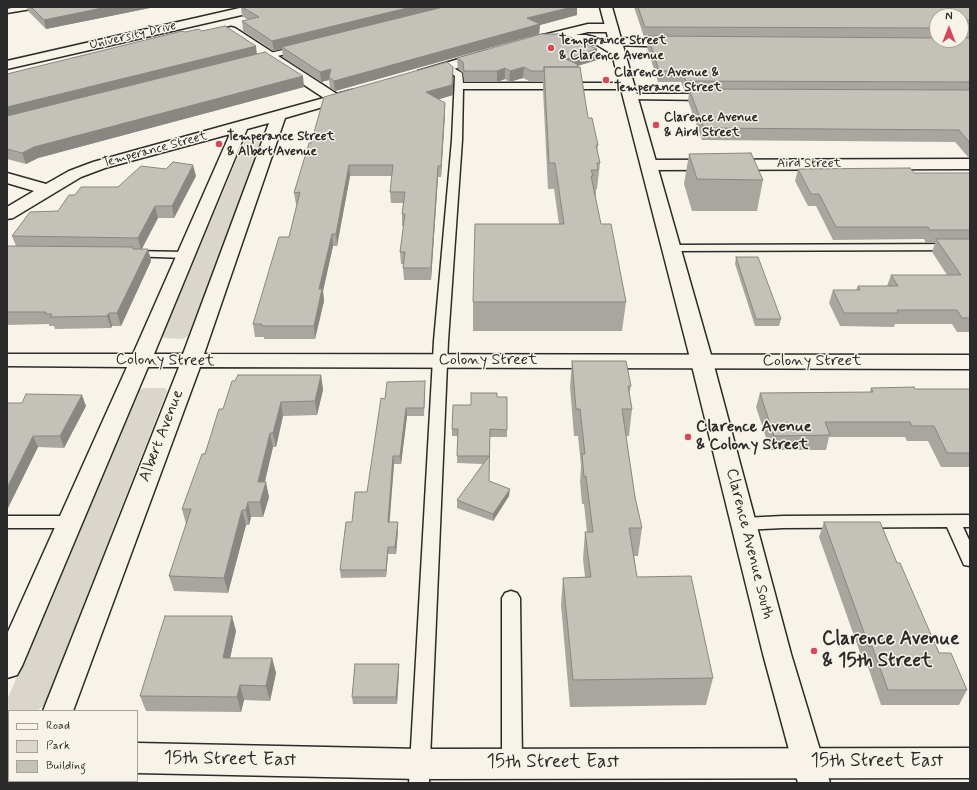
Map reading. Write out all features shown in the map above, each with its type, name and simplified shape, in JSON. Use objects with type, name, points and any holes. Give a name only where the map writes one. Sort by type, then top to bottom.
[{"type":"street","name":"University Drive","points":[[7,65],[227,7]]},
{"type":"street","name":"University Drive","points":[[7,56],[203,13],[259,7]]},
{"type":"street","name":"Clarence Avenue South","points":[[606,7],[702,362],[777,654],[811,773]]},
{"type":"street","points":[[203,13],[335,99]]},
{"type":"street","points":[[520,45],[588,28],[612,28]]},
{"type":"street","points":[[541,39],[586,39],[617,47],[687,43]]},
{"type":"street","points":[[409,78],[498,52]]},
{"type":"street","name":"Temperance Street","points":[[7,214],[75,174],[99,165],[363,91]]},
{"type":"street","name":"Albert Avenue","points":[[58,710],[191,362],[279,115]]},
{"type":"street","points":[[7,666],[141,361],[241,126]]},
{"type":"street","name":"Aird Street","points":[[649,165],[970,164]]},
{"type":"street","points":[[7,178],[48,190]]},
{"type":"street","name":"Colony Street","points":[[7,360],[191,362],[970,362]]},
{"type":"street","name":"15th Street East","points":[[138,758],[419,774],[512,763],[811,773],[970,762]]},
{"type":"lane","points":[[7,11],[28,7]]},
{"type":"lane","points":[[246,61],[307,46]]},
{"type":"lane","points":[[419,774],[441,361],[459,86],[459,74],[447,67]]},
{"type":"lane","points":[[459,86],[629,92],[716,97]]},
{"type":"lane","points":[[671,248],[970,247]]},
{"type":"lane","points":[[116,254],[186,255]]},
{"type":"lane","points":[[952,521],[970,560]]},
{"type":"lane","points":[[743,524],[783,522],[970,521]]},
{"type":"lane","points":[[7,522],[70,522]]},
{"type":"lane","points":[[511,598],[512,763]]},
{"type":"green space","points":[[183,19],[188,21],[7,62],[7,59]]},
{"type":"green space","points":[[245,140],[265,140],[188,336],[183,339],[164,338],[162,337]]},
{"type":"green space","points":[[144,388],[165,388],[167,391],[44,706],[38,710],[8,710],[7,700],[139,390]]},
{"type":"building","points":[[31,7],[107,7],[44,20]]},
{"type":"building","points":[[242,7],[411,7],[272,41],[242,21],[259,17]]},
{"type":"building","points":[[443,7],[572,7],[527,18],[540,24],[334,81],[329,77],[331,69],[320,72],[282,47]]},
{"type":"building","points":[[638,7],[970,7],[970,20],[969,8],[929,8],[929,28],[645,27]]},
{"type":"building","points":[[225,26],[256,46],[7,107],[7,74],[182,31],[185,32],[199,29],[202,31]]},
{"type":"building","points":[[541,34],[563,34],[597,49],[566,59],[577,64],[578,67],[544,67],[544,71],[531,71],[524,67],[510,71],[505,68],[497,71],[464,71],[463,62],[457,58]]},
{"type":"building","points":[[648,36],[929,38],[929,48],[969,48],[970,38],[970,82],[686,81],[682,71],[659,71]]},
{"type":"building","points":[[265,52],[303,76],[34,147],[22,153],[7,149],[7,116]]},
{"type":"building","points":[[447,62],[453,67],[452,85],[426,92],[445,103],[441,166],[438,166],[431,268],[403,268],[405,252],[400,252],[405,214],[402,214],[405,192],[390,192],[393,165],[349,165],[336,234],[332,234],[319,289],[322,289],[314,326],[262,326],[262,324],[253,324],[279,237],[289,237],[300,192],[294,193],[309,143],[311,143],[324,97]]},
{"type":"building","points":[[544,67],[580,67],[588,118],[592,118],[600,163],[597,163],[598,170],[591,170],[593,176],[591,176],[601,224],[611,224],[626,302],[473,302],[475,224],[564,224],[555,163],[549,163]]},
{"type":"building","points":[[689,89],[970,90],[970,143],[959,130],[704,128]]},
{"type":"building","points":[[751,153],[763,180],[697,179],[689,154]]},
{"type":"building","points":[[173,162],[193,165],[172,206],[155,206],[138,238],[12,236],[30,212],[58,211],[69,195],[75,195],[81,187],[118,187],[141,166],[166,169]]},
{"type":"building","points":[[910,168],[914,173],[970,173],[970,230],[930,230],[928,227],[836,227],[819,194],[811,194],[798,169]]},
{"type":"building","points":[[936,239],[970,239],[970,318],[962,318],[957,310],[897,310],[898,313],[844,313],[833,290],[860,290],[858,286],[898,286],[891,275],[961,275]]},
{"type":"building","points":[[7,246],[133,247],[133,249],[148,249],[117,313],[109,313],[107,316],[50,317],[52,314],[45,314],[46,312],[7,312]]},
{"type":"building","points":[[736,257],[758,257],[781,319],[756,319]]},
{"type":"building","points":[[572,361],[626,361],[631,386],[628,386],[632,409],[622,409],[635,497],[642,528],[629,528],[637,577],[691,576],[713,678],[573,680],[563,578],[591,577],[585,532],[593,532],[586,476],[584,477],[582,454],[585,454],[580,409],[576,409]]},
{"type":"building","points":[[238,375],[321,375],[315,401],[281,402],[273,433],[270,433],[258,482],[266,482],[260,502],[248,502],[246,510],[242,510],[224,578],[169,576],[191,509],[182,509],[202,454],[205,454],[219,409],[223,409],[232,381],[235,381]]},
{"type":"building","points":[[425,381],[424,408],[406,408],[400,456],[393,456],[388,522],[398,522],[395,547],[388,547],[386,570],[340,570],[346,522],[352,522],[355,492],[367,492],[381,398],[385,399],[387,382]]},
{"type":"building","points":[[914,387],[915,389],[969,389],[970,453],[947,453],[934,426],[912,426],[910,422],[825,422],[830,435],[774,436],[760,393],[873,392],[871,388]]},
{"type":"building","points":[[471,393],[497,393],[497,397],[507,397],[507,430],[490,429],[489,481],[510,489],[493,514],[457,500],[489,456],[457,456],[458,429],[452,429],[453,405],[471,405]]},
{"type":"building","points":[[26,394],[82,395],[60,436],[33,436],[7,488],[7,403],[22,403]]},
{"type":"building","points":[[824,522],[880,522],[897,563],[900,563],[939,653],[951,653],[967,690],[888,690],[872,646],[869,646]]},
{"type":"building","points":[[165,616],[232,616],[223,658],[272,658],[266,686],[240,685],[237,697],[140,696]]},
{"type":"building","points":[[355,664],[399,664],[396,697],[352,697]]},
{"type":"place","name":"Temperance Street & Clarence Avenue","points":[[551,48]]},
{"type":"place","name":"Clarence Avenue & Temperance Street","points":[[606,80]]},
{"type":"place","name":"Clarence Avenue & Aird Street","points":[[656,125]]},
{"type":"place","name":"Temperance Street & Albert Avenue","points":[[219,144]]},
{"type":"place","name":"Clarence Avenue & Colony Street","points":[[688,437]]},
{"type":"place","name":"Clarence Avenue & 15th Street","points":[[814,651]]}]
